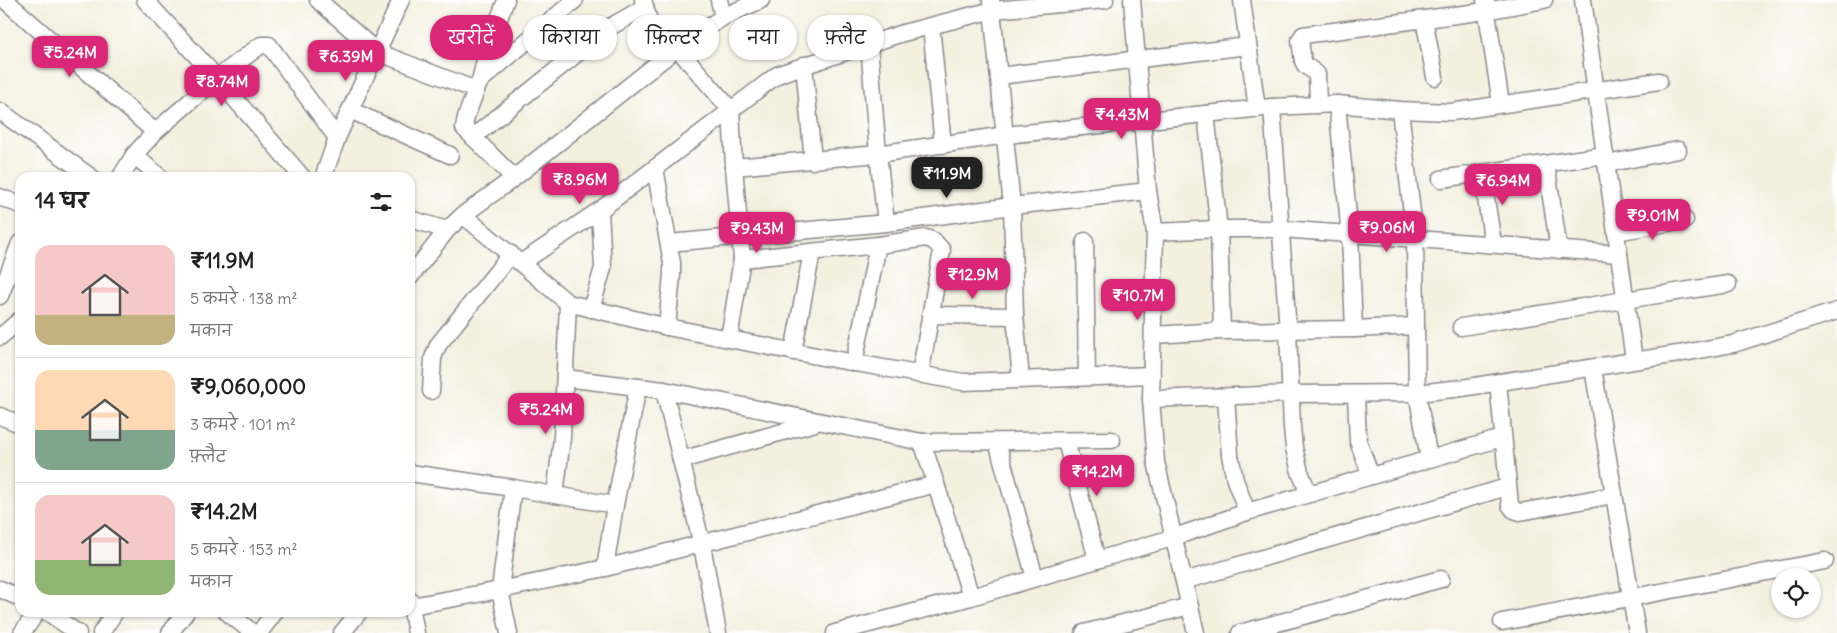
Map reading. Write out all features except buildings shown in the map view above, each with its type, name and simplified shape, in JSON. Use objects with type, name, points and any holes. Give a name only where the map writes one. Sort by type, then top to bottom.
[{"type":"street","points":[[5,0],[155,132]]},
{"type":"street","points":[[145,0],[218,78],[299,172]]},
{"type":"street","points":[[318,0],[377,52],[478,86]]},
{"type":"street","points":[[325,172],[337,138],[401,0]]},
{"type":"street","points":[[506,0],[488,48],[464,128],[514,178]]},
{"type":"street","points":[[478,86],[575,0]]},
{"type":"street","points":[[718,0],[723,17]]},
{"type":"street","points":[[719,20],[761,0]]},
{"type":"street","points":[[884,40],[992,5],[1105,0]]},
{"type":"street","points":[[1132,0],[1148,191],[1155,232],[1151,399],[1156,462],[1172,538],[1196,633]]},
{"type":"street","points":[[1242,0],[1248,46],[1265,108],[1281,229],[1294,448],[1300,472],[1309,494]]},
{"type":"street","points":[[1318,105],[1317,74],[1305,66],[1303,61],[1300,40],[1303,35],[1424,19],[1486,5],[1544,0]]},
{"type":"street","points":[[1584,0],[1594,90],[1606,159],[1624,300],[1634,360]]},
{"type":"street","points":[[473,138],[610,26],[644,4]]},
{"type":"street","points":[[992,5],[1012,206],[1016,316],[1021,379]]},
{"type":"street","points":[[1486,5],[1501,104]]},
{"type":"street","points":[[1424,19],[1435,77]]},
{"type":"street","points":[[931,26],[943,145]]},
{"type":"street","points":[[124,172],[134,155],[155,132],[218,78],[261,46],[270,45],[337,138]]},
{"type":"street","points":[[1000,76],[1248,46]]},
{"type":"street","points":[[415,271],[447,230],[463,215],[514,178],[661,60]]},
{"type":"street","points":[[688,60],[731,110],[742,259],[728,339]]},
{"type":"street","points":[[432,391],[433,358],[438,345],[516,259],[600,210],[777,75],[820,60]]},
{"type":"street","points":[[870,60],[886,223]]},
{"type":"street","points":[[804,65],[813,161]]},
{"type":"street","points":[[734,167],[878,154],[1006,136],[1265,108],[1337,104],[1400,110],[1451,112],[1659,81]]},
{"type":"street","points":[[1337,104],[1350,235],[1354,329]]},
{"type":"street","points":[[350,110],[450,155]]},
{"type":"street","points":[[1400,110],[1415,238],[1417,393],[1429,458]]},
{"type":"street","points":[[0,111],[84,172]]},
{"type":"street","points":[[1206,114],[1219,228],[1222,332]]},
{"type":"street","points":[[1440,179],[1546,164],[1678,150]]},
{"type":"street","points":[[134,155],[154,172]]},
{"type":"street","points":[[1546,164],[1559,250]]},
{"type":"street","points":[[655,168],[669,243],[672,275],[667,327]]},
{"type":"street","points":[[1482,173],[1492,244]]},
{"type":"street","points":[[669,243],[886,223],[1012,206],[1148,191]]},
{"type":"street","points":[[0,197],[15,203]]},
{"type":"street","points":[[591,309],[603,268],[600,210]]},
{"type":"street","points":[[463,215],[568,303],[667,327],[793,352],[964,382],[1152,375]]},
{"type":"street","points":[[415,220],[447,230]]},
{"type":"street","points":[[1616,232],[1685,220]]},
{"type":"street","points":[[1155,232],[1219,228],[1281,229],[1619,254]]},
{"type":"street","points":[[742,259],[878,245],[926,238],[934,240],[942,250],[920,375]]},
{"type":"street","points":[[1085,241],[1087,377]]},
{"type":"street","points":[[854,363],[878,245]]},
{"type":"street","points":[[793,352],[812,252]]},
{"type":"street","points":[[0,296],[15,256]]},
{"type":"street","points":[[938,274],[1015,269]]},
{"type":"street","points":[[1461,327],[1728,284]]},
{"type":"street","points":[[556,495],[562,438],[568,303]]},
{"type":"street","points":[[1151,399],[1291,394],[1356,395],[1417,393],[1593,368],[1733,344],[1837,311]]},
{"type":"street","points":[[930,315],[1016,316]]},
{"type":"street","points":[[0,336],[15,324]]},
{"type":"street","points":[[1153,335],[1416,326]]},
{"type":"street","points":[[1593,368],[1637,633]]},
{"type":"street","points":[[565,378],[664,390],[922,442],[1112,440]]},
{"type":"street","points":[[1498,382],[1507,486],[1510,505],[1514,510],[1520,512],[1614,495]]},
{"type":"street","points":[[605,568],[638,387]]},
{"type":"street","points":[[664,390],[702,545],[718,633]]},
{"type":"street","points":[[1356,395],[1358,441],[1371,476]]},
{"type":"street","points":[[1226,397],[1230,456],[1235,480],[1247,512]]},
{"type":"street","points":[[0,416],[15,422]]},
{"type":"street","points":[[681,460],[820,422]]},
{"type":"street","points":[[835,633],[971,597],[1172,538],[1247,512],[1502,438]]},
{"type":"street","points":[[1066,441],[1097,560]]},
{"type":"street","points":[[922,442],[971,597]]},
{"type":"street","points":[[997,442],[1035,578]]},
{"type":"street","points":[[415,473],[615,505]]},
{"type":"street","points":[[415,602],[500,590],[605,568],[702,545],[936,484]]},
{"type":"street","points":[[1184,581],[1507,486]]},
{"type":"street","points":[[509,633],[500,590],[513,488]]},
{"type":"street","points":[[1502,622],[1631,596],[1825,561]]},
{"type":"street","points":[[1240,633],[1441,579]]},
{"type":"street","points":[[0,589],[15,596]]},
{"type":"street","points":[[1084,633],[1190,606]]},
{"type":"street","points":[[22,633],[33,617]]},
{"type":"street","points":[[54,617],[78,633]]},
{"type":"street","points":[[101,633],[112,617]]},
{"type":"street","points":[[170,633],[182,617]]},
{"type":"street","points":[[233,617],[253,633]]},
{"type":"street","points":[[259,633],[271,617]]},
{"type":"street","points":[[342,633],[355,617]]},
{"type":"street","points":[[413,617],[416,633]]}]
